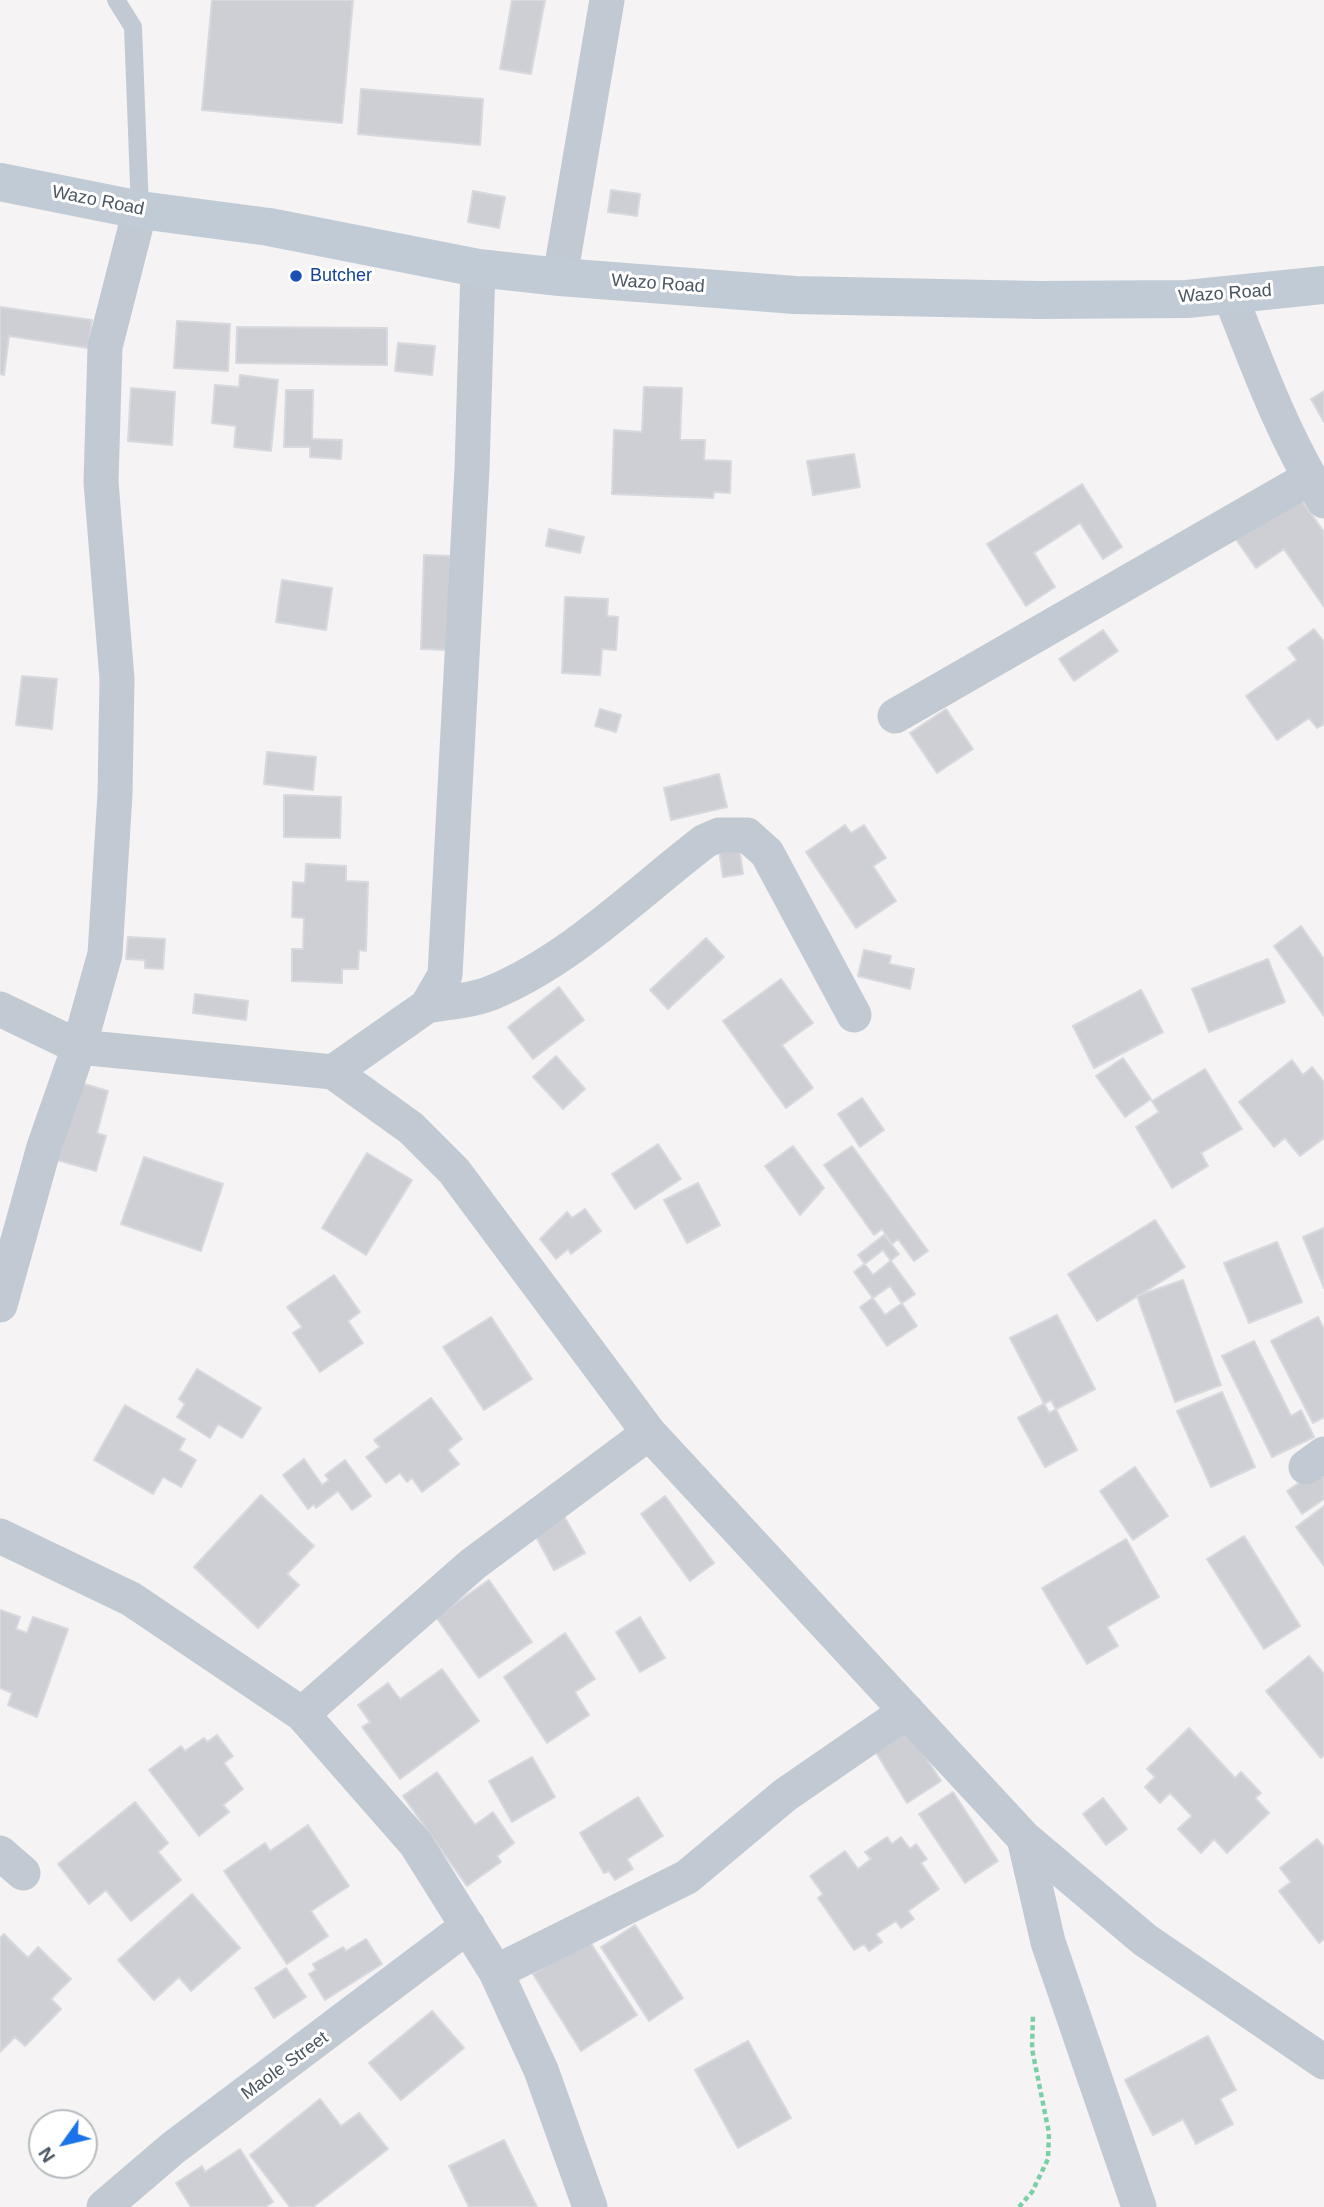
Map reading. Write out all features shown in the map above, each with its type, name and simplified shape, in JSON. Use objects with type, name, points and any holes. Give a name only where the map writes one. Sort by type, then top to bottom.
[{"type":"main road","name":"Wazo Road","points":[[0,183],[140,210],[269,227],[478,268],[560,277],[795,295],[1039,300],[1187,299],[1324,285]]},
{"type":"street","points":[[560,277],[607,0]]},
{"type":"street","points":[[0,1306],[44,1147],[79,1047],[105,954],[116,794],[117,679],[101,482],[104,347],[140,210]]},
{"type":"street","points":[[427,1006],[445,975],[472,469],[478,268]]},
{"type":"street","points":[[895,716],[1317,490],[1265,384],[1230,295]]},
{"type":"street","points":[[333,1072],[427,1006],[488,994],[528,975],[607,920],[705,841],[719,835],[747,835],[767,853],[854,1015]]},
{"type":"street","points":[[0,1009],[79,1047],[333,1072],[411,1128],[454,1171],[649,1433],[1024,1838],[1145,1940],[1324,2062]]},
{"type":"street","points":[[302,1714],[473,1564],[649,1433]]},
{"type":"street","points":[[0,1536],[131,1599],[302,1714],[416,1844],[496,1972],[541,2070],[590,2207]]},
{"type":"street","points":[[496,1972],[687,1877],[785,1795],[907,1711]]},
{"type":"street","points":[[1024,1838],[1048,1942],[1139,2207]]},
{"type":"street","name":"Maole Street","points":[[104,2207],[173,2148],[468,1926]]},
{"type":"lane","points":[[116,0],[133,27],[140,210]]},
{"type":"path","points":[[1019,2207],[1032,2192],[1048,2159],[1049,2133],[1032,2049],[1032,2002]]},
{"type":"building","points":[[212,0],[353,0],[342,123],[202,110]]},
{"type":"building","points":[[512,0],[545,0],[531,74],[500,69]]},
{"type":"building","points":[[361,89],[483,99],[480,145],[358,134]]},
{"type":"building","points":[[611,190],[640,194],[637,216],[608,212]]},
{"type":"building","points":[[473,191],[505,197],[499,228],[468,222]]},
{"type":"building","points":[[0,307],[92,320],[88,348],[9,336],[4,375],[0,374]]},
{"type":"building","points":[[177,321],[230,324],[228,371],[174,368]]},
{"type":"building","points":[[237,327],[387,328],[387,365],[236,363]]},
{"type":"building","points":[[398,343],[435,346],[432,375],[395,371]]},
{"type":"building","points":[[240,375],[278,380],[271,451],[234,447],[236,426],[212,423],[215,385],[239,387]]},
{"type":"building","points":[[644,387],[682,388],[680,440],[705,440],[704,460],[731,461],[730,493],[714,492],[713,498],[612,494],[614,430],[642,432]]},
{"type":"building","points":[[131,388],[175,392],[172,445],[128,441]]},
{"type":"building","points":[[286,390],[313,390],[312,439],[342,440],[341,459],[310,457],[310,447],[284,447]]},
{"type":"building","points":[[1324,391],[1324,422],[1311,399]]},
{"type":"building","points":[[854,454],[860,487],[813,495],[807,461]]},
{"type":"building","points":[[1082,484],[1122,547],[1103,559],[1080,523],[1034,553],[1055,587],[1026,606],[987,544]]},
{"type":"building","points":[[1295,491],[1324,532],[1324,607],[1284,549],[1256,568],[1233,535]]},
{"type":"building","points":[[549,529],[584,537],[580,553],[546,546]]},
{"type":"building","points":[[424,555],[450,556],[448,650],[421,649]]},
{"type":"building","points":[[282,580],[332,588],[326,630],[276,622]]},
{"type":"building","points":[[565,597],[608,599],[607,616],[618,617],[616,650],[602,649],[600,675],[562,673]]},
{"type":"building","points":[[1314,629],[1324,642],[1324,724],[1317,728],[1309,718],[1277,740],[1246,696],[1297,660],[1288,648]]},
{"type":"building","points":[[1103,630],[1118,651],[1074,681],[1059,659]]},
{"type":"building","points":[[22,676],[57,679],[52,729],[16,725]]},
{"type":"building","points":[[600,709],[621,715],[616,732],[595,726]]},
{"type":"building","points":[[946,709],[973,749],[937,773],[910,733]]},
{"type":"building","points":[[267,752],[316,757],[313,790],[264,784]]},
{"type":"building","points":[[719,774],[727,807],[671,820],[664,788]]},
{"type":"building","points":[[284,795],[341,797],[340,838],[284,837]]},
{"type":"building","points":[[845,825],[851,833],[864,825],[886,858],[873,866],[896,901],[856,928],[806,852]]},
{"type":"building","points":[[739,847],[743,874],[723,877],[719,850]]},
{"type":"building","points":[[306,864],[346,866],[346,881],[368,882],[366,951],[359,950],[358,969],[342,969],[342,983],[292,981],[292,949],[303,949],[304,918],[292,917],[293,882],[305,883]]},
{"type":"building","points":[[1301,926],[1324,959],[1324,1016],[1274,946]]},
{"type":"building","points":[[128,937],[165,939],[163,969],[145,968],[145,960],[126,959]]},
{"type":"building","points":[[706,938],[724,957],[668,1009],[650,990]]},
{"type":"building","points":[[864,950],[891,956],[889,964],[914,969],[910,989],[858,976]]},
{"type":"building","points":[[1268,959],[1285,1002],[1209,1032],[1192,989]]},
{"type":"building","points":[[781,979],[813,1023],[782,1045],[813,1088],[786,1108],[723,1021]]},
{"type":"building","points":[[559,987],[584,1020],[533,1059],[508,1027]]},
{"type":"building","points":[[1141,990],[1163,1032],[1094,1068],[1073,1026]]},
{"type":"building","points":[[195,994],[248,1001],[246,1020],[193,1013]]},
{"type":"building","points":[[556,1056],[585,1089],[563,1109],[533,1077]]},
{"type":"building","points":[[1123,1058],[1151,1099],[1125,1117],[1096,1076]]},
{"type":"building","points":[[1292,1060],[1303,1075],[1312,1067],[1324,1082],[1324,1138],[1300,1156],[1285,1138],[1274,1147],[1239,1102]]},
{"type":"building","points":[[1205,1069],[1242,1129],[1201,1153],[1208,1166],[1172,1188],[1136,1127],[1159,1112],[1152,1101]]},
{"type":"building","points":[[81,1083],[108,1091],[97,1133],[106,1136],[96,1171],[57,1160]]},
{"type":"building","points":[[862,1098],[884,1130],[860,1147],[838,1114]]},
{"type":"building","points":[[658,1144],[681,1179],[635,1209],[612,1174]]},
{"type":"building","points":[[793,1146],[824,1188],[800,1215],[765,1166]]},
{"type":"building","points":[[852,1146],[928,1251],[914,1261],[898,1239],[892,1244],[882,1229],[874,1235],[824,1165]]},
{"type":"building","points":[[367,1153],[412,1180],[366,1255],[322,1228]]},
{"type":"building","points":[[144,1157],[223,1184],[201,1251],[121,1224]]},
{"type":"building","points":[[698,1183],[720,1225],[687,1243],[664,1200]]},
{"type":"building","points":[[585,1209],[601,1231],[571,1254],[568,1249],[556,1259],[540,1239],[567,1212],[572,1218]]},
{"type":"building","points":[[1155,1220],[1185,1267],[1097,1321],[1068,1274]]},
{"type":"building","points":[[1324,1228],[1324,1288],[1303,1237]]},
{"type":"building","points":[[884,1235],[899,1254],[873,1275],[858,1255]]},
{"type":"building","points":[[1277,1242],[1302,1302],[1249,1323],[1224,1263]]},
{"type":"building","points":[[883,1250],[915,1294],[885,1315],[854,1272]]},
{"type":"building","points":[[334,1275],[360,1312],[348,1321],[363,1343],[320,1372],[293,1333],[302,1327],[287,1307]]},
{"type":"building","points":[[1183,1280],[1221,1385],[1175,1402],[1137,1296]]},
{"type":"building","points":[[890,1286],[917,1326],[887,1346],[860,1307]]},
{"type":"building","points":[[1057,1315],[1095,1389],[1049,1413],[1010,1338]]},
{"type":"building","points":[[491,1317],[532,1379],[484,1410],[443,1347]]},
{"type":"building","points":[[1318,1317],[1324,1329],[1324,1417],[1313,1423],[1271,1341]]},
{"type":"building","points":[[1254,1341],[1291,1416],[1301,1410],[1314,1437],[1272,1457],[1222,1356]]},
{"type":"building","points":[[197,1369],[261,1408],[242,1438],[218,1424],[210,1438],[177,1417],[185,1404],[179,1399]]},
{"type":"building","points":[[1222,1392],[1255,1467],[1211,1487],[1177,1411]]},
{"type":"building","points":[[431,1398],[462,1439],[448,1450],[459,1464],[422,1492],[412,1478],[407,1482],[400,1473],[386,1483],[366,1457],[380,1447],[374,1440]]},
{"type":"building","points":[[1051,1400],[1077,1450],[1045,1467],[1018,1418]]},
{"type":"building","points":[[125,1405],[185,1439],[179,1450],[196,1460],[181,1487],[163,1477],[153,1494],[94,1460]]},
{"type":"building","points":[[304,1459],[322,1485],[329,1480],[325,1475],[345,1460],[371,1496],[352,1510],[338,1491],[316,1508],[314,1504],[308,1509],[283,1475]]},
{"type":"building","points":[[1324,1466],[1324,1499],[1302,1514],[1287,1491]]},
{"type":"building","points":[[1135,1467],[1168,1516],[1133,1540],[1100,1491]]},
{"type":"building","points":[[261,1495],[314,1546],[287,1574],[299,1585],[258,1628],[194,1567]]},
{"type":"building","points":[[665,1496],[714,1563],[690,1581],[641,1514]]},
{"type":"building","points":[[1324,1506],[1324,1566],[1296,1527]]},
{"type":"building","points":[[564,1516],[585,1553],[554,1570],[534,1533]]},
{"type":"building","points":[[1244,1536],[1300,1626],[1264,1649],[1207,1559]]},
{"type":"building","points":[[1126,1539],[1159,1597],[1107,1627],[1118,1646],[1087,1664],[1042,1588]]},
{"type":"building","points":[[489,1580],[532,1642],[479,1678],[436,1617]]},
{"type":"building","points":[[0,1610],[20,1617],[16,1629],[27,1633],[33,1617],[68,1629],[37,1717],[8,1705],[12,1693],[0,1688]]},
{"type":"building","points":[[640,1617],[665,1658],[640,1672],[616,1632]]},
{"type":"building","points":[[565,1633],[595,1679],[575,1692],[589,1715],[547,1743],[504,1677]]},
{"type":"building","points":[[1309,1656],[1324,1674],[1324,1755],[1321,1758],[1266,1691]]},
{"type":"building","points":[[442,1669],[479,1721],[400,1779],[362,1727],[370,1722],[358,1705],[388,1683],[400,1699]]},
{"type":"building","points":[[905,1725],[941,1781],[907,1803],[872,1746]]},
{"type":"building","points":[[1189,1728],[1235,1778],[1241,1772],[1261,1793],[1255,1798],[1269,1813],[1227,1853],[1214,1839],[1201,1853],[1178,1829],[1192,1816],[1170,1793],[1160,1803],[1145,1787],[1155,1777],[1147,1769]]},
{"type":"building","points":[[217,1735],[233,1756],[224,1763],[243,1789],[223,1805],[229,1812],[199,1836],[149,1770],[181,1746],[185,1751],[204,1738],[207,1742]]},
{"type":"building","points":[[532,1757],[555,1797],[512,1822],[489,1781]]},
{"type":"building","points":[[437,1772],[475,1825],[493,1812],[514,1843],[497,1856],[501,1862],[467,1886],[403,1796]]},
{"type":"building","points":[[953,1792],[998,1861],[965,1883],[919,1814]]},
{"type":"building","points":[[638,1797],[663,1836],[627,1859],[633,1869],[615,1880],[609,1871],[604,1873],[580,1833]]},
{"type":"building","points":[[1103,1798],[1127,1829],[1106,1845],[1083,1814]]},
{"type":"building","points":[[135,1802],[168,1843],[158,1852],[181,1880],[131,1921],[106,1890],[89,1904],[58,1864]]},
{"type":"building","points":[[308,1825],[349,1886],[311,1911],[328,1936],[287,1964],[224,1871],[265,1843],[270,1851]]},
{"type":"building","points":[[887,1837],[892,1844],[901,1837],[910,1849],[916,1844],[927,1859],[921,1863],[939,1889],[908,1911],[914,1919],[901,1928],[896,1921],[876,1934],[882,1942],[869,1951],[864,1944],[854,1950],[818,1898],[823,1894],[810,1876],[845,1851],[858,1869],[871,1859],[865,1852]]},
{"type":"building","points":[[1317,1839],[1324,1847],[1324,1939],[1319,1943],[1279,1891],[1291,1882],[1280,1868]]},
{"type":"building","points":[[192,1894],[240,1948],[191,1991],[179,1977],[154,2000],[118,1960]]},
{"type":"building","points":[[635,1925],[683,1998],[649,2021],[601,1947]]},
{"type":"building","points":[[4,1934],[28,1958],[38,1947],[71,1979],[51,1999],[61,2009],[25,2046],[15,2037],[0,2052],[0,1938]]},
{"type":"building","points":[[366,1939],[382,1964],[325,2000],[309,1974],[316,1970],[313,1964],[343,1947],[346,1951]]},
{"type":"building","points":[[588,1939],[637,2015],[581,2051],[533,1974]]},
{"type":"building","points":[[286,1968],[306,1997],[274,2018],[255,1988]]},
{"type":"building","points":[[432,2011],[464,2048],[401,2100],[369,2063]]},
{"type":"building","points":[[1208,2036],[1236,2090],[1220,2099],[1233,2124],[1196,2144],[1183,2119],[1153,2135],[1125,2080]]},
{"type":"building","points":[[748,2041],[791,2118],[738,2148],[695,2070]]},
{"type":"building","points":[[320,2099],[341,2126],[359,2113],[388,2149],[313,2207],[290,2207],[250,2155]]},
{"type":"building","points":[[504,2140],[537,2207],[469,2207],[449,2166]]},
{"type":"building","points":[[240,2149],[273,2202],[265,2207],[191,2207],[176,2183],[202,2166],[205,2172]]},
{"type":"place","name":"Butcher","points":[[296,276]]}]
